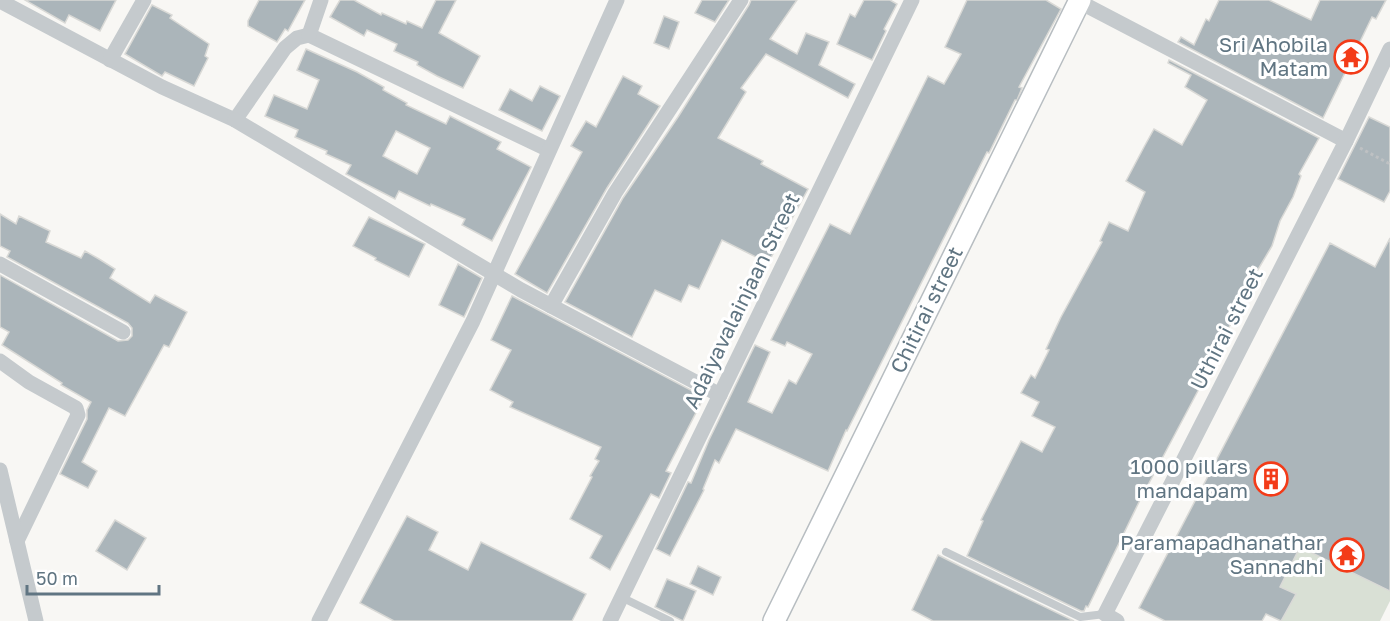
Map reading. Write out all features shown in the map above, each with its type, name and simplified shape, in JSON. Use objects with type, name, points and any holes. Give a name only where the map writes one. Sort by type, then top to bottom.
[{"type":"street","points":[[0,0],[162,87],[235,120],[494,274],[720,395]]},
{"type":"street","points":[[110,60],[144,0]]},
{"type":"street","points":[[309,35],[321,0]]},
{"type":"street","points":[[319,621],[473,321],[617,0]]},
{"type":"street","points":[[551,306],[615,193],[741,0]]},
{"type":"street","name":"Adaiyavalainjaan Street","points":[[610,621],[912,0]]},
{"type":"street","points":[[1078,1],[1346,141]]},
{"type":"street","name":"Chitirai street","points":[[774,621],[1078,1]]},
{"type":"street","points":[[235,120],[285,48],[297,38],[309,35],[549,150]]},
{"type":"street","name":"Uthirai street","points":[[1111,618],[1390,49]]},
{"type":"street","points":[[0,264],[123,332]]},
{"type":"street","points":[[0,362],[29,382],[76,408],[78,415],[17,541]]},
{"type":"street","points":[[0,470],[36,621]]},
{"type":"lane","points":[[946,552],[1080,617],[1111,618]]},
{"type":"lane","points":[[621,597],[670,621]]},
{"type":"path","points":[[1346,141],[1390,164]]},
{"type":"shaded area","points":[[1390,371],[1323,558],[1390,591],[1390,601],[1380,621],[1281,621],[1296,594],[1280,587]]},
{"type":"building","points":[[25,0],[116,0],[100,31],[69,15],[65,23]]},
{"type":"building","points":[[259,0],[305,0],[288,31],[285,29],[277,42],[248,26],[248,21]]},
{"type":"building","points":[[340,0],[354,0],[381,15],[382,13],[406,24],[407,21],[422,28],[436,0],[456,0],[439,33],[480,56],[463,88],[394,51],[397,44],[367,30],[364,36],[330,17]]},
{"type":"building","points":[[702,0],[729,0],[715,22],[695,13]]},
{"type":"building","points":[[751,0],[797,0],[770,39],[797,54],[806,33],[829,42],[819,65],[855,84],[848,98],[766,54],[741,88],[746,92],[718,138],[763,161],[761,164],[808,189],[768,263],[722,240],[699,289],[689,285],[681,302],[655,290],[632,337],[565,302],[623,198],[678,117]]},
{"type":"building","points":[[864,0],[890,0],[897,4],[872,60],[837,44],[850,14],[855,17]]},
{"type":"building","points":[[967,0],[1046,0],[1061,9],[1019,87],[1022,88],[1017,100],[989,153],[987,152],[846,430],[828,471],[736,429],[719,463],[715,460],[704,490],[670,556],[656,549],[688,482],[691,483],[755,345],[770,352],[748,402],[772,413],[789,380],[796,384],[812,354],[787,342],[785,346],[771,340],[830,224],[850,234],[928,76],[944,84],[961,54],[945,47]]},
{"type":"building","points":[[1219,0],[1269,0],[1311,20],[1320,0],[1386,0],[1376,19],[1372,17],[1323,118],[1178,42],[1181,37],[1194,45],[1206,19],[1209,21]]},
{"type":"building","points":[[152,5],[172,15],[170,18],[209,44],[205,56],[208,58],[194,86],[165,72],[162,76],[125,54]]},
{"type":"building","points":[[664,16],[679,22],[669,49],[654,43]]},
{"type":"building","points":[[306,49],[384,87],[383,90],[407,103],[406,105],[446,124],[450,116],[501,142],[497,149],[531,167],[492,241],[462,225],[465,219],[399,191],[395,199],[346,174],[351,165],[295,137],[298,130],[265,116],[274,95],[307,109],[319,80],[297,70]],"holes":[[[396,131],[430,148],[417,174],[383,156]]]},
{"type":"building","points":[[1169,60],[1319,138],[1299,174],[1301,176],[1280,221],[1272,246],[1254,276],[1088,607],[1086,606],[1084,611],[1081,611],[967,556],[983,521],[981,520],[1021,441],[1042,452],[1055,427],[1032,416],[1039,402],[1021,393],[1031,375],[1035,378],[1049,350],[1046,349],[1061,317],[1102,242],[1100,241],[1109,222],[1128,231],[1145,192],[1126,181],[1154,129],[1182,145],[1207,100],[1185,87],[1191,75],[1168,63]]},
{"type":"building","points":[[623,76],[642,86],[638,94],[660,106],[607,188],[547,293],[515,274],[582,152],[571,146],[586,121],[596,127]]},
{"type":"building","points":[[540,86],[560,96],[542,131],[499,110],[510,89],[532,101]]},
{"type":"building","points":[[1369,117],[1390,127],[1390,191],[1384,202],[1338,179]]},
{"type":"building","points":[[0,214],[16,224],[19,216],[50,231],[46,242],[81,258],[85,251],[99,259],[115,269],[110,278],[150,303],[155,295],[187,312],[169,347],[164,345],[125,416],[109,408],[82,462],[97,471],[88,488],[60,474],[87,419],[87,410],[91,402],[61,385],[62,383],[2,345],[9,332],[0,327],[0,275],[118,341],[128,340],[132,336],[132,328],[128,323],[7,257],[10,251],[0,246]]},
{"type":"building","points":[[369,217],[425,244],[409,277],[353,246]]},
{"type":"building","name":"1000 pillars mandapam","points":[[1390,238],[1390,591],[1300,547],[1280,587],[1296,594],[1281,621],[1266,614],[1262,621],[1165,621],[1139,608],[1330,243],[1375,267]]},
{"type":"building","points":[[458,264],[482,278],[464,317],[439,305]]},
{"type":"building","points":[[512,296],[704,397],[666,471],[671,473],[659,498],[651,494],[610,570],[590,558],[602,536],[570,519],[599,461],[595,459],[601,447],[510,407],[513,402],[490,390],[511,350],[491,340]]},
{"type":"building","points":[[407,516],[438,532],[429,550],[468,570],[481,542],[586,594],[572,621],[394,621],[360,603]]},
{"type":"building","points":[[115,520],[146,538],[127,570],[96,551]]},
{"type":"building","points":[[938,555],[1074,621],[933,621],[912,610]]},
{"type":"building","points":[[698,566],[721,577],[713,595],[690,584]]},
{"type":"building","points":[[667,579],[696,591],[683,621],[655,607]]},
{"type":"place","name":"Sri Ahobila Matam","points":[[1351,57]]},
{"type":"place","name":"1000 pillars mandapam","points":[[1271,479]]},
{"type":"place","name":"Paramapadhanathar Sannadhi","points":[[1347,555]]}]
